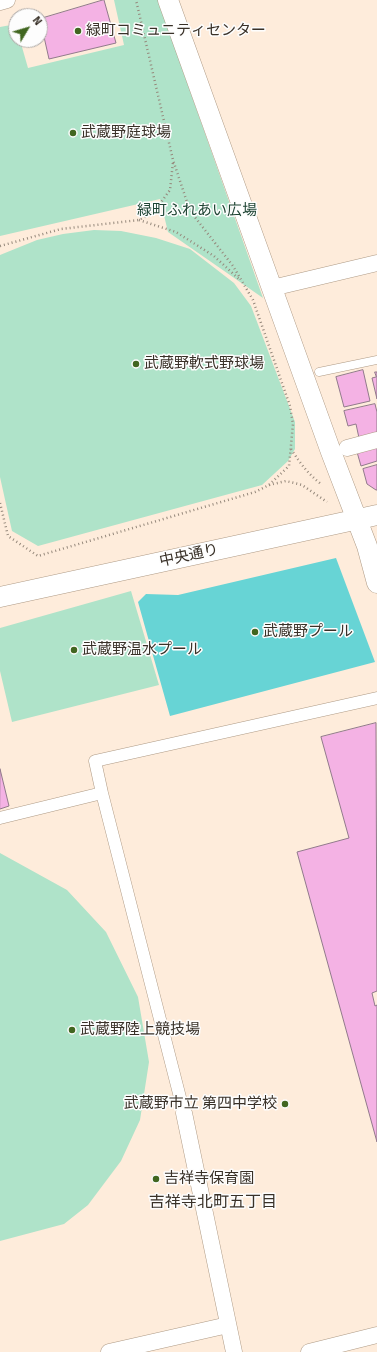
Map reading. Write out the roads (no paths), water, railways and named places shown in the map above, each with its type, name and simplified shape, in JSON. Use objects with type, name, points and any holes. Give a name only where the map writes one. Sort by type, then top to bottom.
[{"type":"street","points":[[0,2],[7,0]]},
{"type":"street","points":[[168,0],[330,452],[367,546],[377,583]]},
{"type":"street","points":[[272,288],[377,263]]},
{"type":"street","points":[[347,448],[377,440]]},
{"type":"street","name":"中央通り","points":[[0,597],[377,515]]},
{"type":"street","points":[[234,1352],[184,1113],[95,761],[377,698]]},
{"type":"street","points":[[0,818],[102,793]]},
{"type":"street","points":[[117,1351],[228,1325]]},
{"type":"street","points":[[309,1352],[377,1336]]},
{"type":"lane","points":[[319,372],[377,360]]},
{"type":"water","name":"武蔵野プール","points":[[336,558],[375,662],[170,716],[138,602],[146,594],[178,595]]},
{"type":"place","name":"緑町コミュニティセンター","points":[[78,31]]},
{"type":"place","name":"武蔵野庭球場","points":[[73,133]]},
{"type":"place","name":"武蔵野軟式野球場","points":[[136,364]]},
{"type":"place","name":"武蔵野プール","points":[[255,632]]},
{"type":"place","name":"武蔵野温水プール","points":[[74,650]]},
{"type":"place","name":"武蔵野陸上競技場","points":[[72,1030]]},
{"type":"place","name":"武蔵野市立 第四中学校","points":[[285,1104]]},
{"type":"place","name":"吉祥寺保育園","points":[[156,1179]]},
{"type":"district","name":"吉祥寺北町五丁目","points":[[213,1203]]},
{"type":"park label","name":"緑町ふれあい広場","points":[[197,211]]}]
